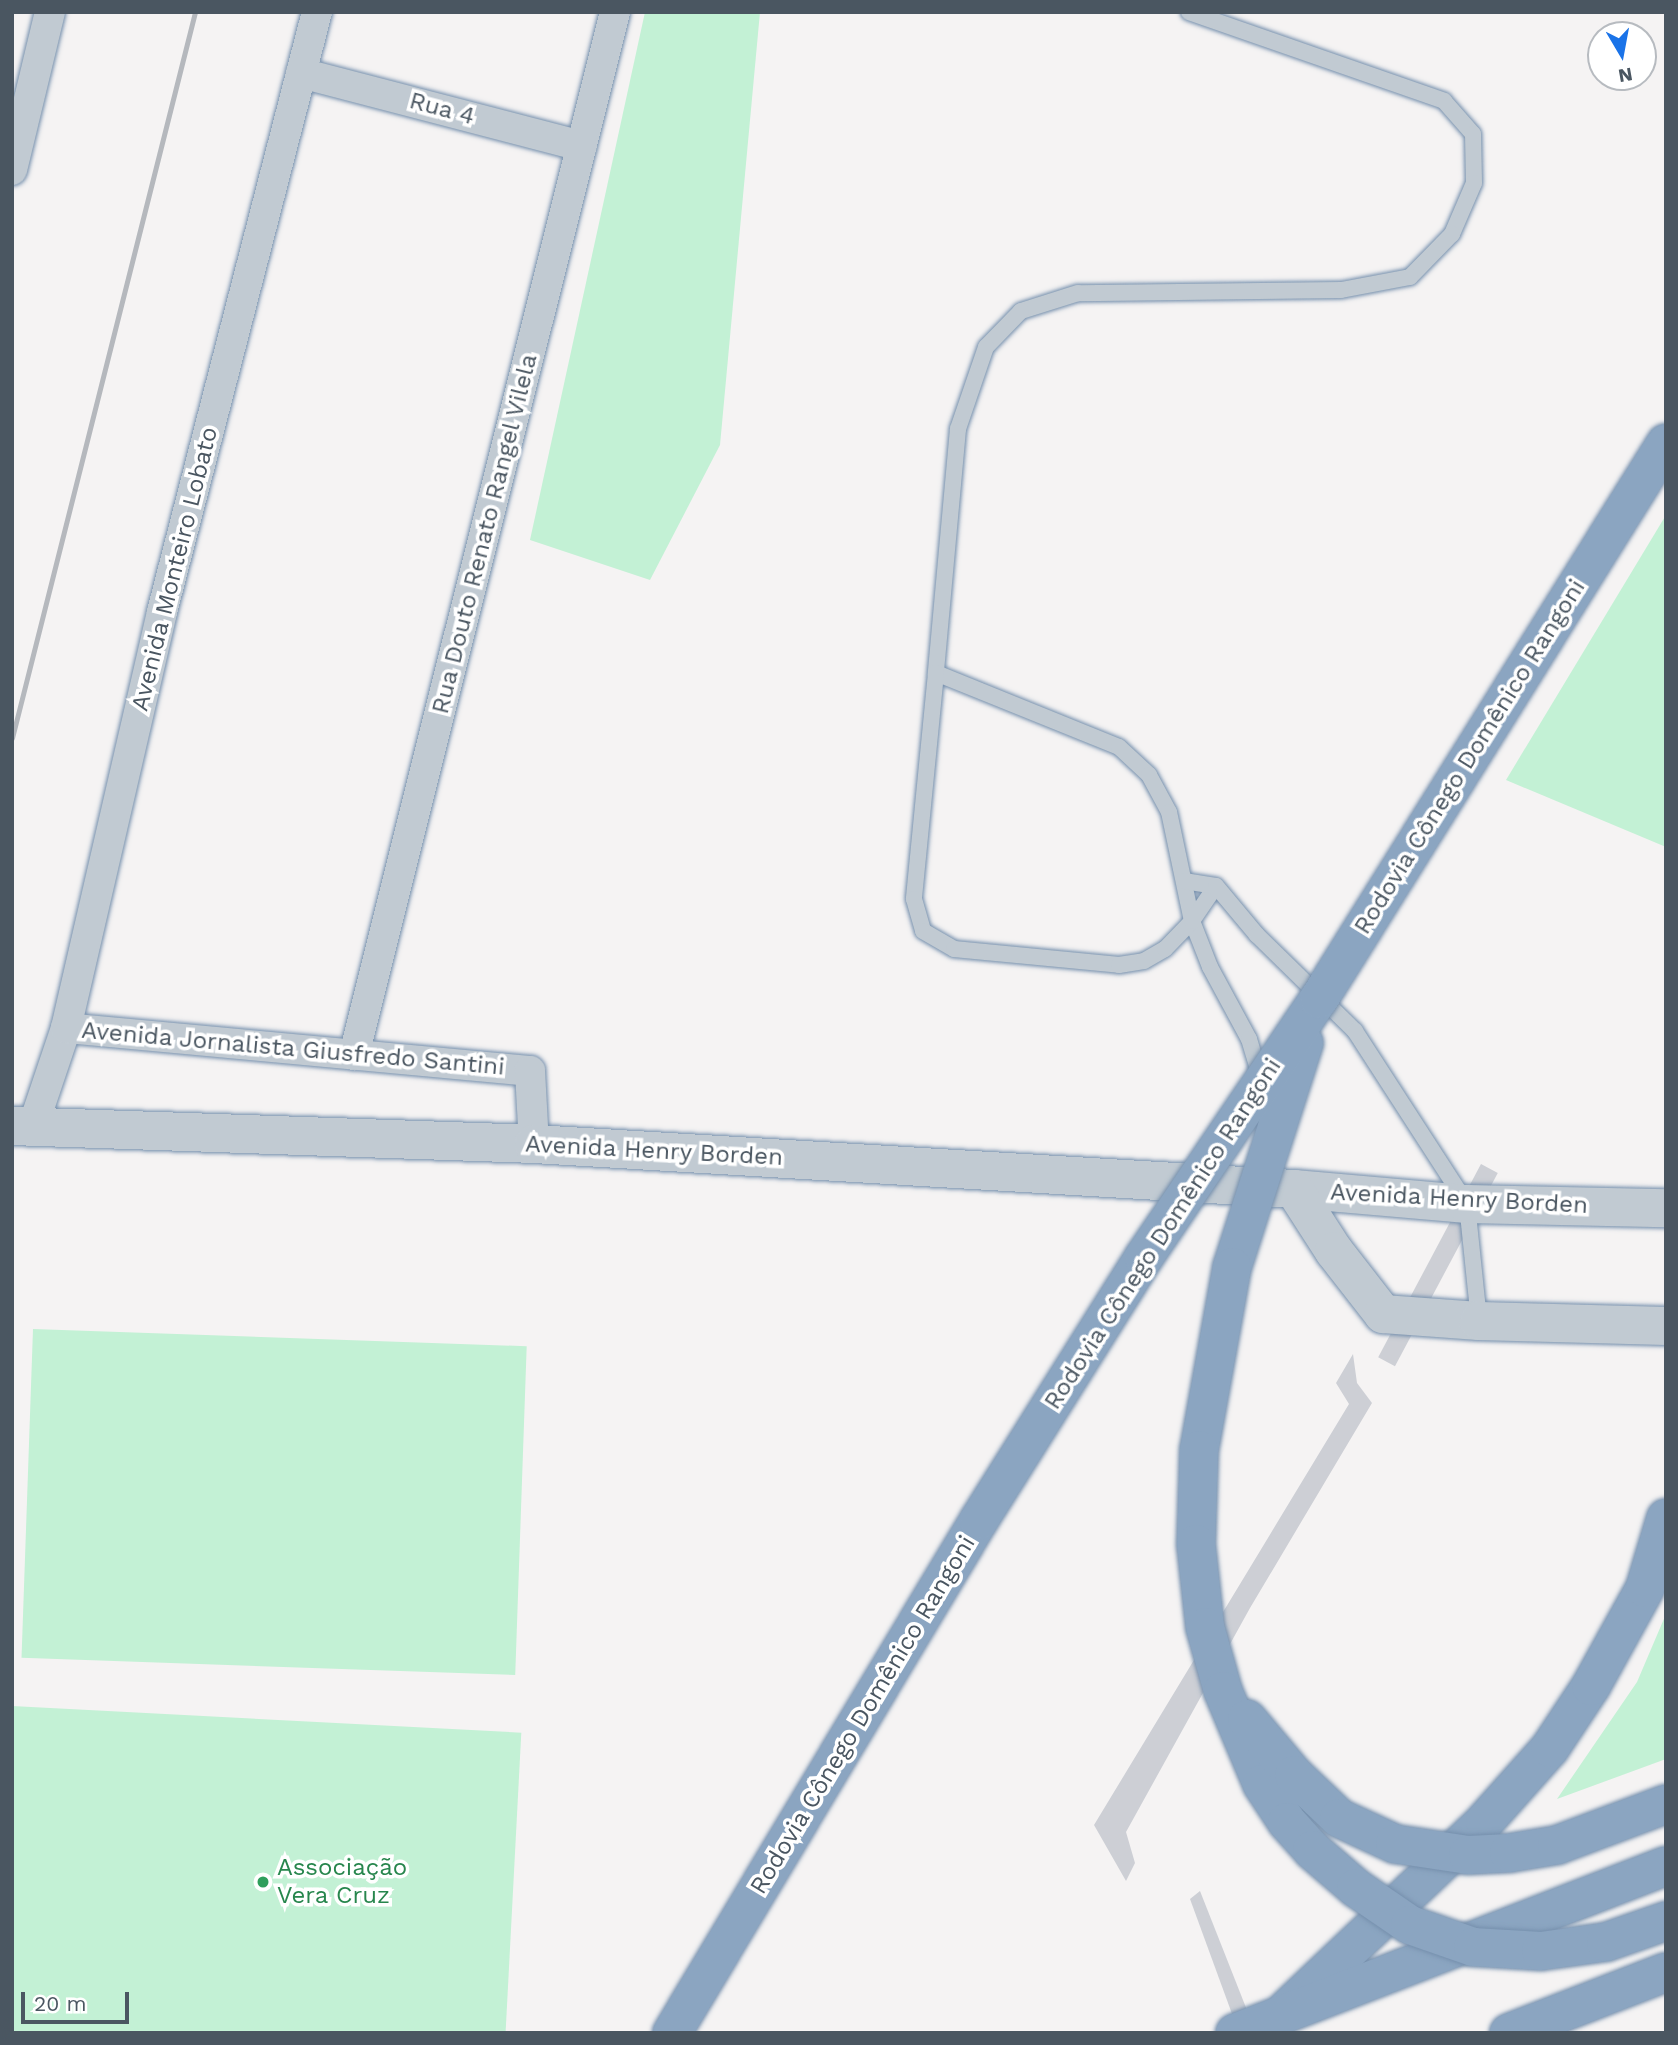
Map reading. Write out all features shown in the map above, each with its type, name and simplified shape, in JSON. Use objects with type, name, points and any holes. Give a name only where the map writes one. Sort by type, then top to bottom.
[{"type":"highway","name":"Rodovia Cônego Domênico Rangoni","points":[[672,2033],[979,1520],[1129,1280],[1319,999],[1666,443]]},
{"type":"highway","points":[[1319,999],[1232,1267],[1199,1450],[1196,1544],[1205,1627],[1223,1691],[1262,1784],[1287,1822],[1312,1850],[1347,1881],[1410,1926],[1473,1947],[1542,1951],[1606,1942],[1666,1921]]},
{"type":"highway","points":[[1285,2011],[1485,1821],[1550,1748],[1591,1686],[1645,1588],[1666,1518]]},
{"type":"highway","points":[[1223,1691],[1294,1775],[1339,1818],[1395,1844],[1468,1855],[1509,1853],[1558,1845],[1666,1804]]},
{"type":"highway","points":[[1235,2033],[1285,2011],[1666,1867]]},
{"type":"highway","points":[[1509,2033],[1666,1972]]},
{"type":"street","points":[[12,170],[50,12]]},
{"type":"street","name":"Avenida Monteiro Lobato","points":[[22,1126],[66,1028],[162,612],[317,12]]},
{"type":"street","name":"Rua Douto Renato Rangel Vilela","points":[[354,1055],[615,12]]},
{"type":"street","name":"Rua 4","points":[[301,73],[582,146]]},
{"type":"street","name":"Avenida Jornalista Giusfredo Santini","points":[[66,1028],[530,1071],[534,1144]]},
{"type":"street","name":"Avenida Henry Borden","points":[[22,1126],[534,1144],[1292,1183],[1467,1204],[1666,1208]]},
{"type":"street","name":"Avenida Henry Borden","points":[[1292,1183],[1334,1251],[1383,1314],[1479,1321],[1666,1326]]},
{"type":"lane","points":[[1189,12],[1444,101],[1473,134],[1474,183],[1452,234],[1410,277],[1341,290],[1078,293],[1021,311],[986,347],[958,429],[914,899],[923,931],[954,949],[1119,965],[1143,961],[1165,949],[1192,921],[1216,886]]},
{"type":"lane","points":[[936,673],[1119,747],[1149,775],[1169,812],[1192,921],[1210,967],[1249,1040],[1283,1152]]},
{"type":"lane","points":[[1184,881],[1216,886],[1257,935],[1355,1031],[1467,1204],[1479,1321]]},
{"type":"green space","points":[[645,12],[760,12],[720,445],[650,580],[530,540]]},
{"type":"green space","points":[[1666,515],[1666,847],[1506,780]]},
{"type":"green space","points":[[33,1329],[527,1346],[515,1675],[22,1658]]},
{"type":"green space","points":[[1666,1614],[1666,1759],[1557,1799],[1637,1682]]},
{"type":"green space","name":"Associação Vera Cruz","points":[[12,1706],[521,1733],[506,2033],[12,2033]]},
{"type":"building","points":[[1481,1164],[1498,1173],[1395,1366],[1378,1357]]},
{"type":"building","points":[[1353,1354],[1357,1383],[1372,1403],[1250,1608],[1126,1832],[1135,1863],[1126,1881],[1094,1825],[1349,1404],[1336,1383]]},
{"type":"building","points":[[1200,1891],[1256,2033],[1239,2033],[1190,1899]]},
{"type":"railway","points":[[12,738],[195,12]]},
{"type":"place","name":"Associação Vera Cruz","points":[[263,1882]]}]
